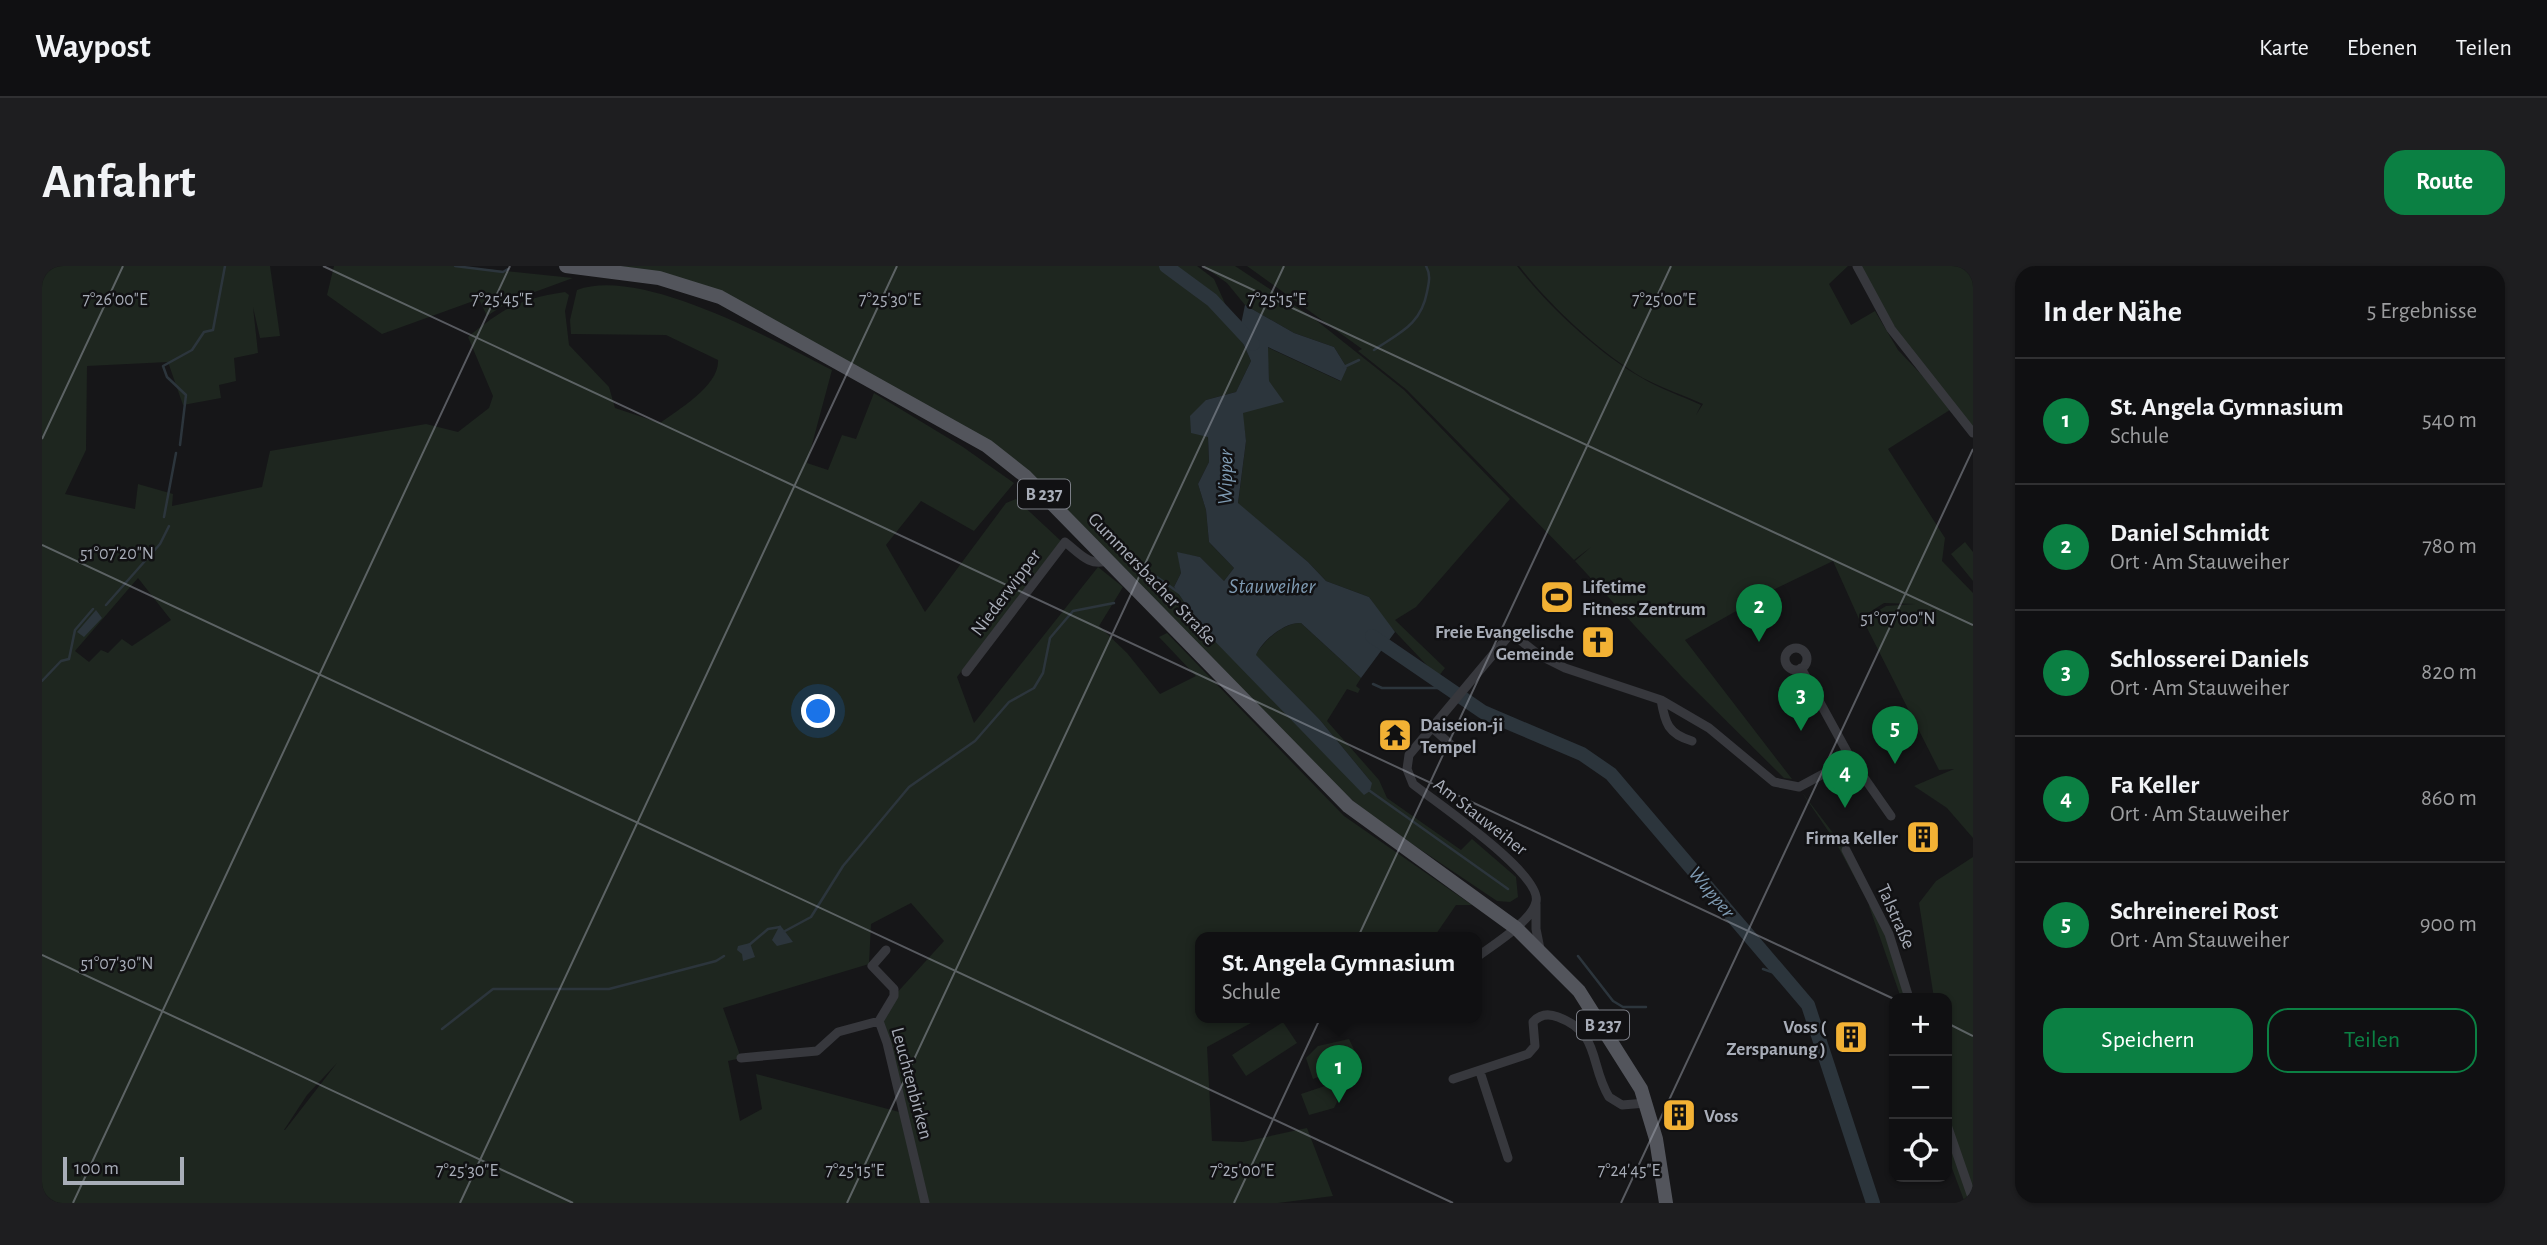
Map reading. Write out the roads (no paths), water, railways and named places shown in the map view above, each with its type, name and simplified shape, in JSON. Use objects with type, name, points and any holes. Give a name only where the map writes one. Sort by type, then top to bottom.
[{"type":"main road","name":"Gummersbacher Straße","points":[[566,266],[660,278],[690,286],[752,314],[987,446],[1026,476],[1348,806],[1516,928],[1579,991],[1636,1079],[1646,1103],[1656,1139],[1667,1203]]},
{"type":"street","points":[[1857,266],[1891,329],[1973,433]]},
{"type":"street","name":"Niederwipper","points":[[966,672],[1065,541],[1091,562],[1100,564],[1109,560]]},
{"type":"street","name":"Am Stauweiher","points":[[1536,902],[1535,889],[1519,867],[1412,784],[1407,769],[1409,755],[1430,726],[1511,633],[1539,655],[1565,668],[1661,700],[1709,728],[1774,782],[1799,787],[1851,759]]},
{"type":"street","points":[[1801,668],[1851,759],[1891,816]]},
{"type":"street","points":[[1661,700],[1668,729],[1675,737],[1692,741]]},
{"type":"street","points":[[1430,726],[1457,750]]},
{"type":"street","name":"Talstraße","points":[[1846,850],[1889,934],[1907,993]]},
{"type":"street","points":[[1482,953],[1516,928],[1536,902]]},
{"type":"street","points":[[1536,902],[1536,929],[1540,951]]},
{"type":"street","name":"Leuchtenbirken","points":[[886,950],[872,966],[873,971],[890,981],[894,996],[879,1021],[925,1203]]},
{"type":"street","points":[[1453,1079],[1528,1054],[1535,1046],[1533,1022],[1539,1016],[1551,1014],[1572,1022],[1590,1040],[1609,1097],[1622,1104],[1646,1103]]},
{"type":"street","points":[[741,1058],[817,1051],[838,1032],[879,1021]]},
{"type":"street","points":[[1480,1072],[1508,1158]]},
{"type":"street","points":[[1952,1139],[1973,1200]]},
{"type":"water","name":"Stauweiher","points":[[1245,305],[1294,333],[1334,347],[1347,368],[1341,381],[1268,347],[1269,381],[1284,402],[1243,413],[1246,441],[1238,503],[1308,562],[1326,581],[1369,597],[1395,632],[1361,678],[1301,623],[1274,633],[1256,655],[1320,720],[1372,783],[1370,791],[1364,795],[1201,627],[1174,587],[1181,573],[1177,552],[1200,557],[1224,581],[1234,568],[1209,542],[1206,510],[1198,484],[1209,462],[1208,437],[1191,433],[1190,416],[1206,400],[1236,392],[1251,361],[1239,334]]},
{"type":"water","points":[[96,610],[102,618],[84,637],[77,632]]},
{"type":"water","points":[[780,925],[793,942],[777,946],[772,940]]},
{"type":"water","points":[[750,943],[755,957],[743,961],[742,954],[737,950],[738,946]]},
{"type":"waterway","points":[[180,445],[186,395],[167,377],[163,366],[192,350],[204,332],[213,330],[225,266]]},
{"type":"waterway","points":[[455,266],[503,272],[508,269]]},
{"type":"waterway","name":"Wipper","points":[[1166,266],[1212,300],[1253,344]]},
{"type":"waterway","points":[[1374,350],[1408,327],[1420,313],[1429,282],[1426,266]]},
{"type":"waterway","points":[[1344,367],[1359,360]]},
{"type":"waterway","points":[[164,517],[176,453]]},
{"type":"waterway","points":[[106,605],[160,544],[169,526]]},
{"type":"waterway","points":[[1157,577],[1182,595]]},
{"type":"waterway","points":[[785,931],[811,917],[843,866],[909,787],[975,741],[1009,702],[1034,688],[1043,673],[1050,638],[1073,611],[1114,603]]},
{"type":"waterway","points":[[42,681],[61,661],[69,659],[75,630],[93,609]]},
{"type":"waterway","name":"Wupper","points":[[1372,636],[1483,712],[1582,754],[1611,774],[1808,1005],[1873,1203]]},
{"type":"waterway","points":[[1373,684],[1382,688],[1444,688]]},
{"type":"waterway","points":[[1370,791],[1508,889]]},
{"type":"waterway","points":[[749,945],[768,929],[780,927]]},
{"type":"waterway","points":[[442,1029],[493,989],[609,989],[716,961],[724,956]]},
{"type":"waterway","points":[[1578,956],[1613,1001],[1623,1007],[1646,1007]]},
{"type":"waterway","points":[[1763,969],[1783,976]]},
{"type":"place","name":"Lifetime Fitness Zentrum","points":[[1557,597]]},
{"type":"place","name":"Freie Evangelische Gemeinde","points":[[1598,642]]},
{"type":"place","name":"Daniel Schmidt","points":[[1759,642]]},
{"type":"place","name":"Schlosserei Daniels","points":[[1801,731]]},
{"type":"place","name":"Daiseion-ji Tempel","points":[[1395,735]]},
{"type":"place","name":"Schreinerei Rost","points":[[1895,764]]},
{"type":"place","name":"Fa Keller","points":[[1845,808]]},
{"type":"place","name":"Firma Keller","points":[[1923,837]]},
{"type":"place","name":"Voss ( Zerspanung )","points":[[1851,1037]]},
{"type":"place","name":"St. Angela Gymnasium","points":[[1339,1103]]},
{"type":"place","name":"Voss","points":[[1679,1115]]}]
